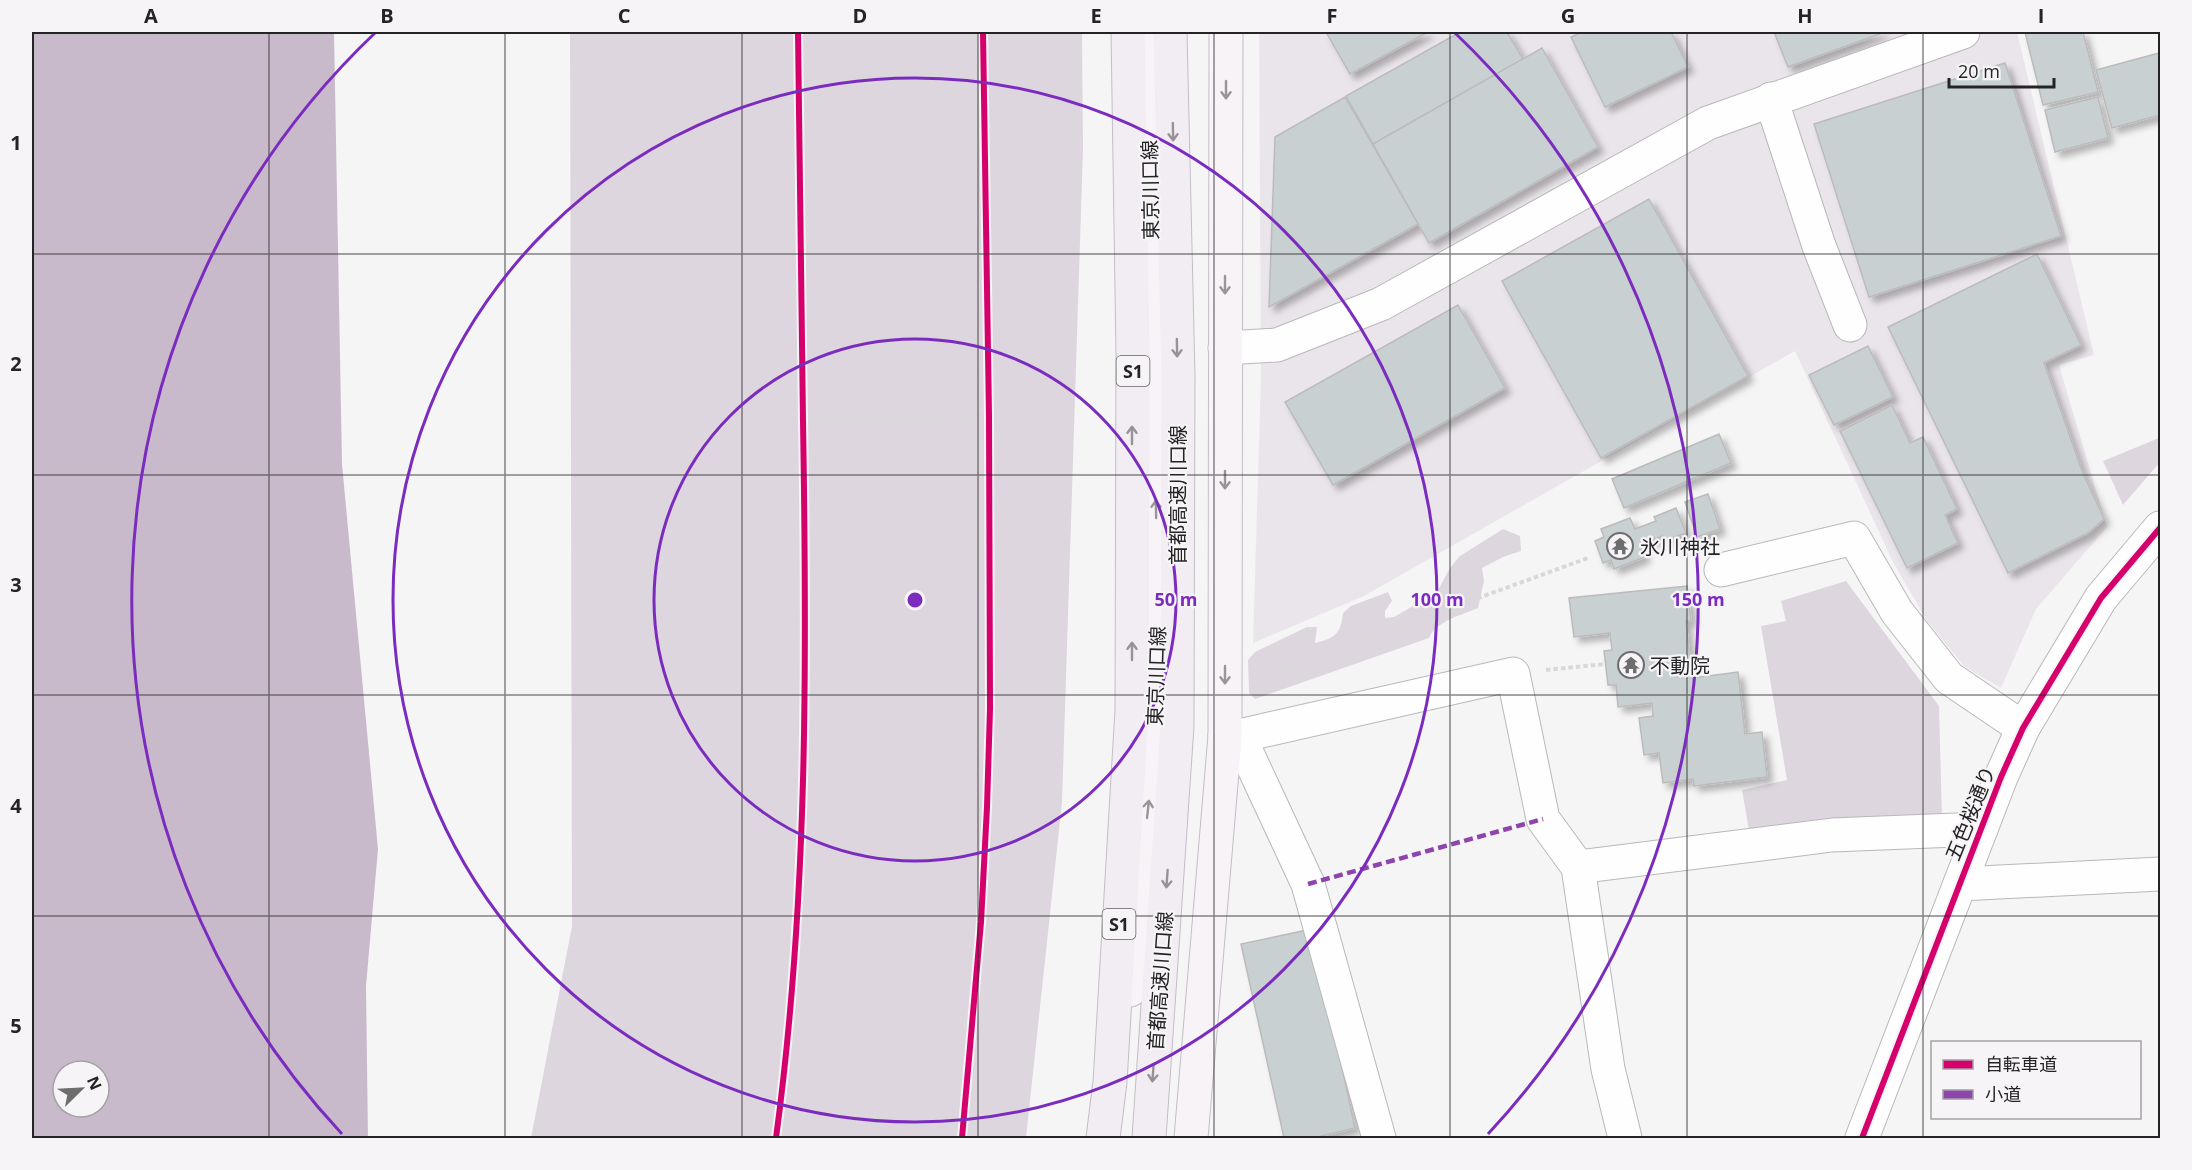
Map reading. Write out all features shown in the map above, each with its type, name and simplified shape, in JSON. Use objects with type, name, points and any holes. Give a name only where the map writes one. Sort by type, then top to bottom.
[{"type":"highway","name":"S1","points":[[1103,1138],[1110,1082],[1132,710],[1133,355],[1128,32]]},
{"type":"highway","name":"首都高速川口線","points":[[1149,1138],[1177,726],[1178,376],[1170,32]]},
{"type":"main road","name":"東京川口線","points":[[1116,1138],[1160,688],[1146,32]]},
{"type":"main road","points":[[1191,1138],[1232,736],[1225,691],[1226,32]]},
{"type":"street","points":[[1225,348],[1277,345],[1381,304],[1708,123],[1963,32]]},
{"type":"street","points":[[1771,99],[1819,246],[1850,326]]},
{"type":"street","name":"五色桜通り","points":[[1862,1138],[1981,829],[2024,728],[2101,598],[2160,528]]},
{"type":"street","points":[[1721,570],[1854,538],[1897,612],[1949,678],[2024,728]]},
{"type":"street","points":[[1379,1138],[1308,884],[1232,736],[1513,674],[1543,819],[1578,867],[1608,1069],[1625,1138]]},
{"type":"street","points":[[1578,867],[1832,835],[1981,829]]},
{"type":"street","points":[[1960,884],[2160,874]]},
{"type":"path","points":[[989,404],[989,428]]},
{"type":"path","points":[[803,406],[803,430]]},
{"type":"path","points":[[803,418],[989,416]]},
{"type":"path","points":[[1225,691],[1588,558]]},
{"type":"path","points":[[1513,674],[1605,664]]},
{"type":"shaded area","points":[[32,32],[334,32],[342,464],[378,849],[366,986],[368,1138],[32,1138]]},
{"type":"shaded area","points":[[570,32],[1082,32],[1083,149],[1062,802],[1026,1138],[531,1138],[572,926]]},
{"type":"shaded area","points":[[1259,32],[2017,32],[2094,355],[2059,365],[2107,527],[2036,609],[2001,688],[1965,667],[1927,621],[1893,562],[1795,351],[1364,596],[1253,643],[1261,377]]},
{"type":"shaded area","points":[[2159,438],[2160,462],[2123,505],[2103,461]]},
{"type":"shaded area","points":[[1503,529],[1520,536],[1521,551],[1482,568],[1484,581],[1478,608],[1443,623],[1432,632],[1429,638],[1255,699],[1249,693],[1248,660],[1255,652],[1307,627],[1317,627],[1315,643],[1328,639],[1339,630],[1343,613],[1351,606],[1388,592],[1392,601],[1385,611],[1385,618],[1394,617],[1437,592],[1450,568],[1460,556]]},
{"type":"shaded area","points":[[1846,581],[1939,706],[1942,819],[1750,836],[1742,790],[1787,780],[1761,626],[1786,621],[1781,601]]},
{"type":"building","points":[[1326,32],[1428,32],[1350,74]]},
{"type":"building","points":[[1460,32],[1507,32],[1523,59],[1373,144],[1346,96]]},
{"type":"building","points":[[1582,32],[1671,32],[1688,67],[1605,107],[1571,37]]},
{"type":"building","points":[[1774,32],[1885,32],[1788,67]]},
{"type":"building","points":[[2025,32],[2083,32],[2098,92],[2043,105]]},
{"type":"building","points":[[1542,48],[1598,147],[1429,243],[1373,144]]},
{"type":"building","points":[[2159,53],[2160,115],[2112,128],[2096,70]]},
{"type":"building","points":[[2005,63],[2061,236],[1869,297],[1814,124]]},
{"type":"building","points":[[1345,97],[1418,224],[1269,307],[1275,137]]},
{"type":"building","points":[[2098,97],[2108,138],[2055,152],[2045,110]]},
{"type":"building","points":[[1649,199],[1748,376],[1601,458],[1502,281]]},
{"type":"building","points":[[2037,254],[2081,345],[2044,363],[2082,471],[2104,519],[2088,533],[2008,573],[1888,327]]},
{"type":"building","points":[[1458,305],[1505,388],[1333,485],[1285,402]]},
{"type":"building","points":[[1868,346],[1893,397],[1834,425],[1809,375]]},
{"type":"building","points":[[1892,405],[1910,443],[1923,437],[1957,509],[1945,515],[1958,543],[1907,568],[1840,431]]},
{"type":"building","points":[[1719,434],[1731,463],[1624,508],[1612,479]]},
{"type":"building","points":[[1708,494],[1720,529],[1697,537],[1685,502]]},
{"type":"building","points":[[1676,508],[1686,533],[1664,541],[1662,536],[1640,545],[1645,557],[1614,569],[1611,560],[1603,563],[1595,541],[1604,537],[1601,529],[1630,518],[1635,529],[1656,521],[1654,517]]},
{"type":"building","points":[[1687,586],[1691,621],[1686,621],[1692,678],[1738,672],[1745,734],[1762,732],[1767,777],[1694,786],[1693,779],[1663,783],[1659,753],[1644,755],[1639,718],[1653,716],[1652,703],[1618,707],[1616,685],[1608,685],[1604,651],[1612,650],[1610,633],[1574,637],[1569,598]]},
{"type":"building","points":[[1312,929],[1355,1128],[1313,1138],[1284,1138],[1241,944]]},
{"type":"marked path","points":[[1308,884],[1543,819]]},
{"type":"cycle path","points":[[776,1138],[787,1049],[800,870],[805,691],[798,32]]},
{"type":"cycle path","points":[[962,1138],[981,922],[990,709],[989,416],[983,32]]},
{"type":"cycle path","points":[[1862,1138],[2001,777],[2023,728],[2101,598],[2160,528]]},
{"type":"place","name":"氷川神社","points":[[1620,546]]},
{"type":"place","name":"不動院","points":[[1631,665]]}]
